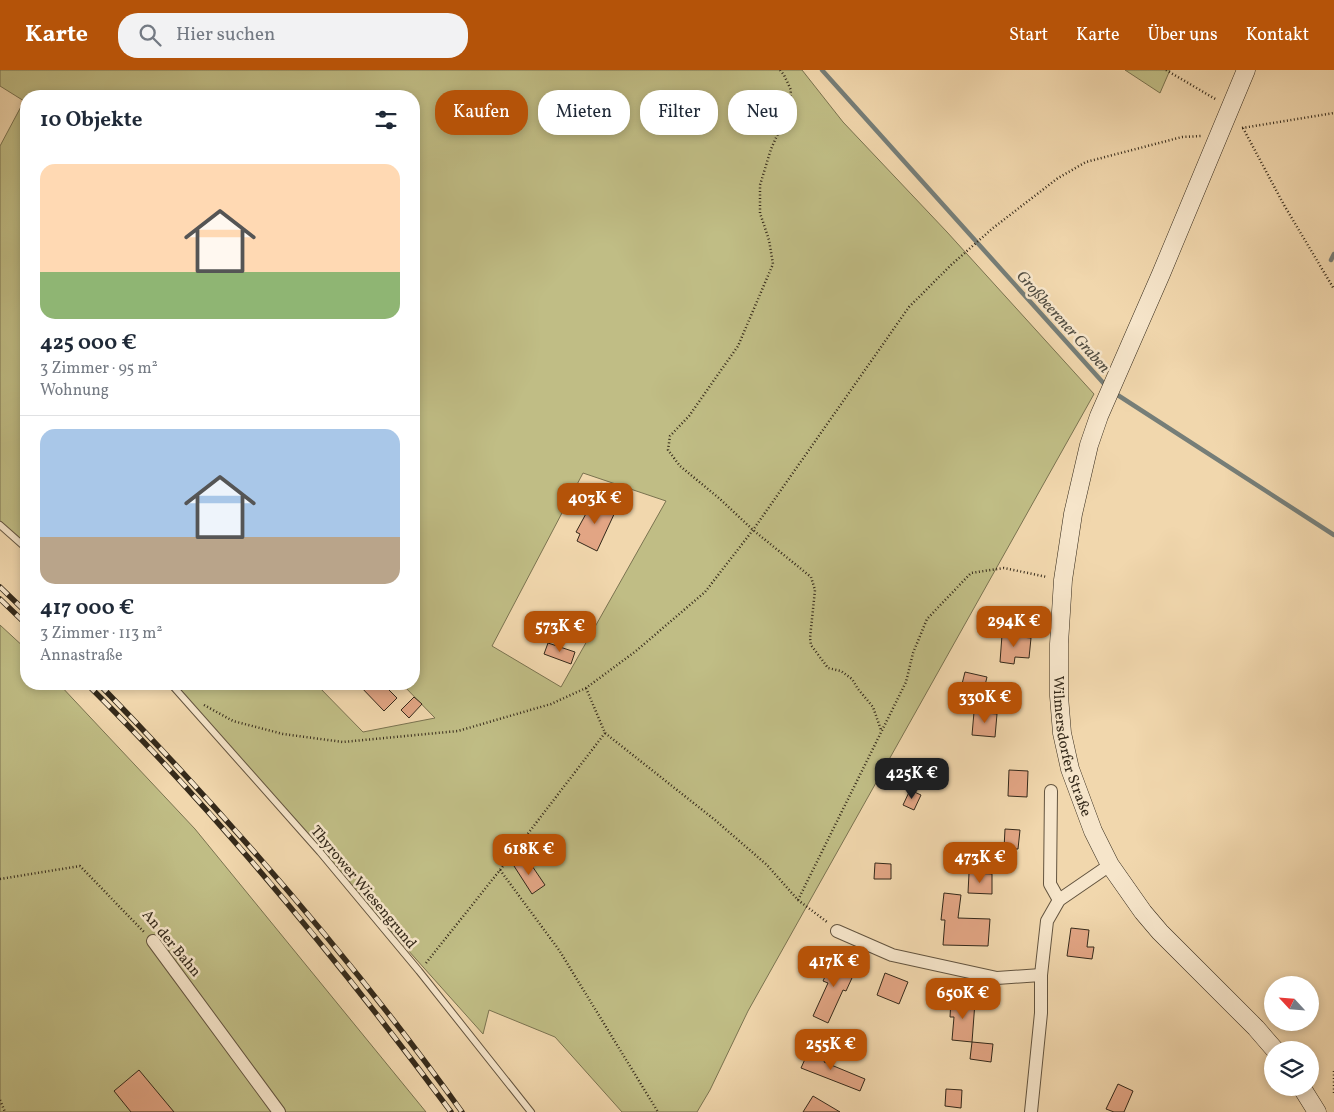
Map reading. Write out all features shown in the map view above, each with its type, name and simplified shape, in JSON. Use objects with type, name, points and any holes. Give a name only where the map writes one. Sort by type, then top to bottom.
[{"type":"main road","name":"Wilmersdorfer Straße","points":[[1246,70],[1099,416],[1089,444],[1077,496],[1063,580],[1059,644],[1059,696],[1062,733],[1070,769],[1093,831],[1110,865],[1143,912],[1160,932],[1267,1041]]},
{"type":"main road","points":[[1307,1096],[1317,1112]]},
{"type":"street","points":[[1051,791],[1050,884],[1059,900]]},
{"type":"street","points":[[1031,1112],[1041,1013],[1041,975],[1047,922],[1059,900],[1110,865]]},
{"type":"street","points":[[837,931],[892,955],[997,978],[1041,975]]},
{"type":"street","name":"An der Bahn","points":[[153,941],[279,1112]]},
{"type":"lane","points":[[0,525],[20,543]]},
{"type":"lane","name":"Thyrower Wiesengrund","points":[[178,690],[320,852],[531,1112]]},
{"type":"path","points":[[780,70],[791,90],[789,110],[771,148],[760,185],[760,213],[773,264],[738,346],[690,416],[670,436],[668,450],[680,466],[720,499],[753,530],[811,577],[815,590],[810,638],[811,646],[828,668],[841,671],[852,679],[858,690],[872,707],[881,730]]},
{"type":"path","points":[[1166,70],[1231,108]]},
{"type":"path","points":[[1334,112],[1243,128],[1284,205],[1334,289]]},
{"type":"path","points":[[181,693],[233,720],[283,734],[343,742],[458,731],[551,704],[586,688],[636,651],[705,592],[753,530],[909,307],[993,228],[1058,178],[1086,162],[1182,137],[1220,135]]},
{"type":"path","points":[[798,900],[906,682],[912,653],[927,619],[971,573],[1004,568],[1063,580]]},
{"type":"path","points":[[586,688],[605,733],[716,820],[767,865],[798,900],[837,931]]},
{"type":"path","points":[[418,972],[500,870],[605,733]]},
{"type":"path","name":"An der Bahn","points":[[0,879],[80,866],[153,941]]},
{"type":"path","points":[[500,870],[559,950],[658,1112]]},
{"type":"path","points":[[1334,1071],[1334,1093]]},
{"type":"path","points":[[0,1100],[5,1112]]},
{"type":"shaded area","points":[[0,70],[802,70],[843,122],[947,232],[1094,394],[748,1011],[710,1090],[697,1112],[622,1112],[555,1037],[489,1010],[483,1034],[175,690],[322,690],[363,732],[435,718],[408,690],[420,690],[420,90],[20,90],[20,98],[0,86]],"holes":[[[583,473],[666,501],[561,687],[492,646]]]},
{"type":"shaded area","points":[[1125,70],[1170,70],[1160,93]]},
{"type":"shaded area","points":[[20,108],[20,540],[0,521],[0,146]]},
{"type":"shaded area","points":[[0,625],[20,643],[20,690],[65,690],[195,829],[426,1112],[0,1112]]},
{"type":"building","points":[[594,499],[616,510],[597,551],[577,541],[580,534],[576,532]]},
{"type":"building","points":[[1002,635],[1031,638],[1029,658],[1015,657],[1014,664],[1000,662]]},
{"type":"building","points":[[548,643],[575,652],[571,664],[544,654]]},
{"type":"building","points":[[965,672],[987,677],[981,702],[959,696]]},
{"type":"building","points":[[364,690],[389,690],[397,698],[384,711]]},
{"type":"building","points":[[414,697],[422,704],[409,718],[401,710]]},
{"type":"building","points":[[974,712],[997,714],[995,737],[972,735]]},
{"type":"building","points":[[1009,770],[1028,771],[1027,797],[1008,796]]},
{"type":"building","points":[[910,790],[921,795],[914,810],[903,805]]},
{"type":"building","points":[[1005,829],[1020,830],[1018,849],[1004,849]]},
{"type":"building","points":[[526,857],[545,885],[532,894],[514,866]]},
{"type":"building","points":[[875,863],[891,864],[891,879],[874,879]]},
{"type":"building","points":[[969,873],[992,874],[992,894],[968,893]]},
{"type":"building","points":[[944,893],[961,895],[958,918],[990,919],[988,946],[943,945],[945,920],[941,920]]},
{"type":"building","points":[[1071,928],[1089,930],[1087,947],[1094,947],[1092,959],[1067,956]]},
{"type":"building","points":[[834,957],[857,967],[846,991],[843,990],[828,1023],[813,1016],[828,983],[823,981]]},
{"type":"building","points":[[885,973],[908,982],[899,1004],[877,995]]},
{"type":"building","points":[[951,1000],[975,1002],[972,1042],[952,1040],[954,1017],[950,1017]]},
{"type":"building","points":[[972,1042],[993,1044],[991,1062],[970,1059]]},
{"type":"building","points":[[810,1048],[827,1056],[824,1062],[865,1079],[860,1091],[801,1068]]},
{"type":"building","points":[[139,1070],[174,1112],[131,1112],[114,1091]]},
{"type":"building","points":[[1118,1084],[1133,1091],[1124,1112],[1114,1112],[1106,1109]]},
{"type":"building","points":[[946,1089],[962,1090],[961,1108],[945,1106]]},
{"type":"building","points":[[813,1096],[840,1112],[803,1112]]},
{"type":"waterway","name":"Großbeerener Graben","points":[[822,70],[1107,387]]},
{"type":"waterway","points":[[1331,260],[1334,254]]},
{"type":"waterway","name":"Großbeerener Graben","points":[[1113,392],[1334,535]]},
{"type":"railway","points":[[0,587],[20,606]]},
{"type":"railway","points":[[0,599],[20,618]]},
{"type":"railway","points":[[93,690],[184,785],[277,891],[366,1000],[451,1112]]},
{"type":"railway","points":[[105,690],[242,838],[334,945],[462,1112]]}]
